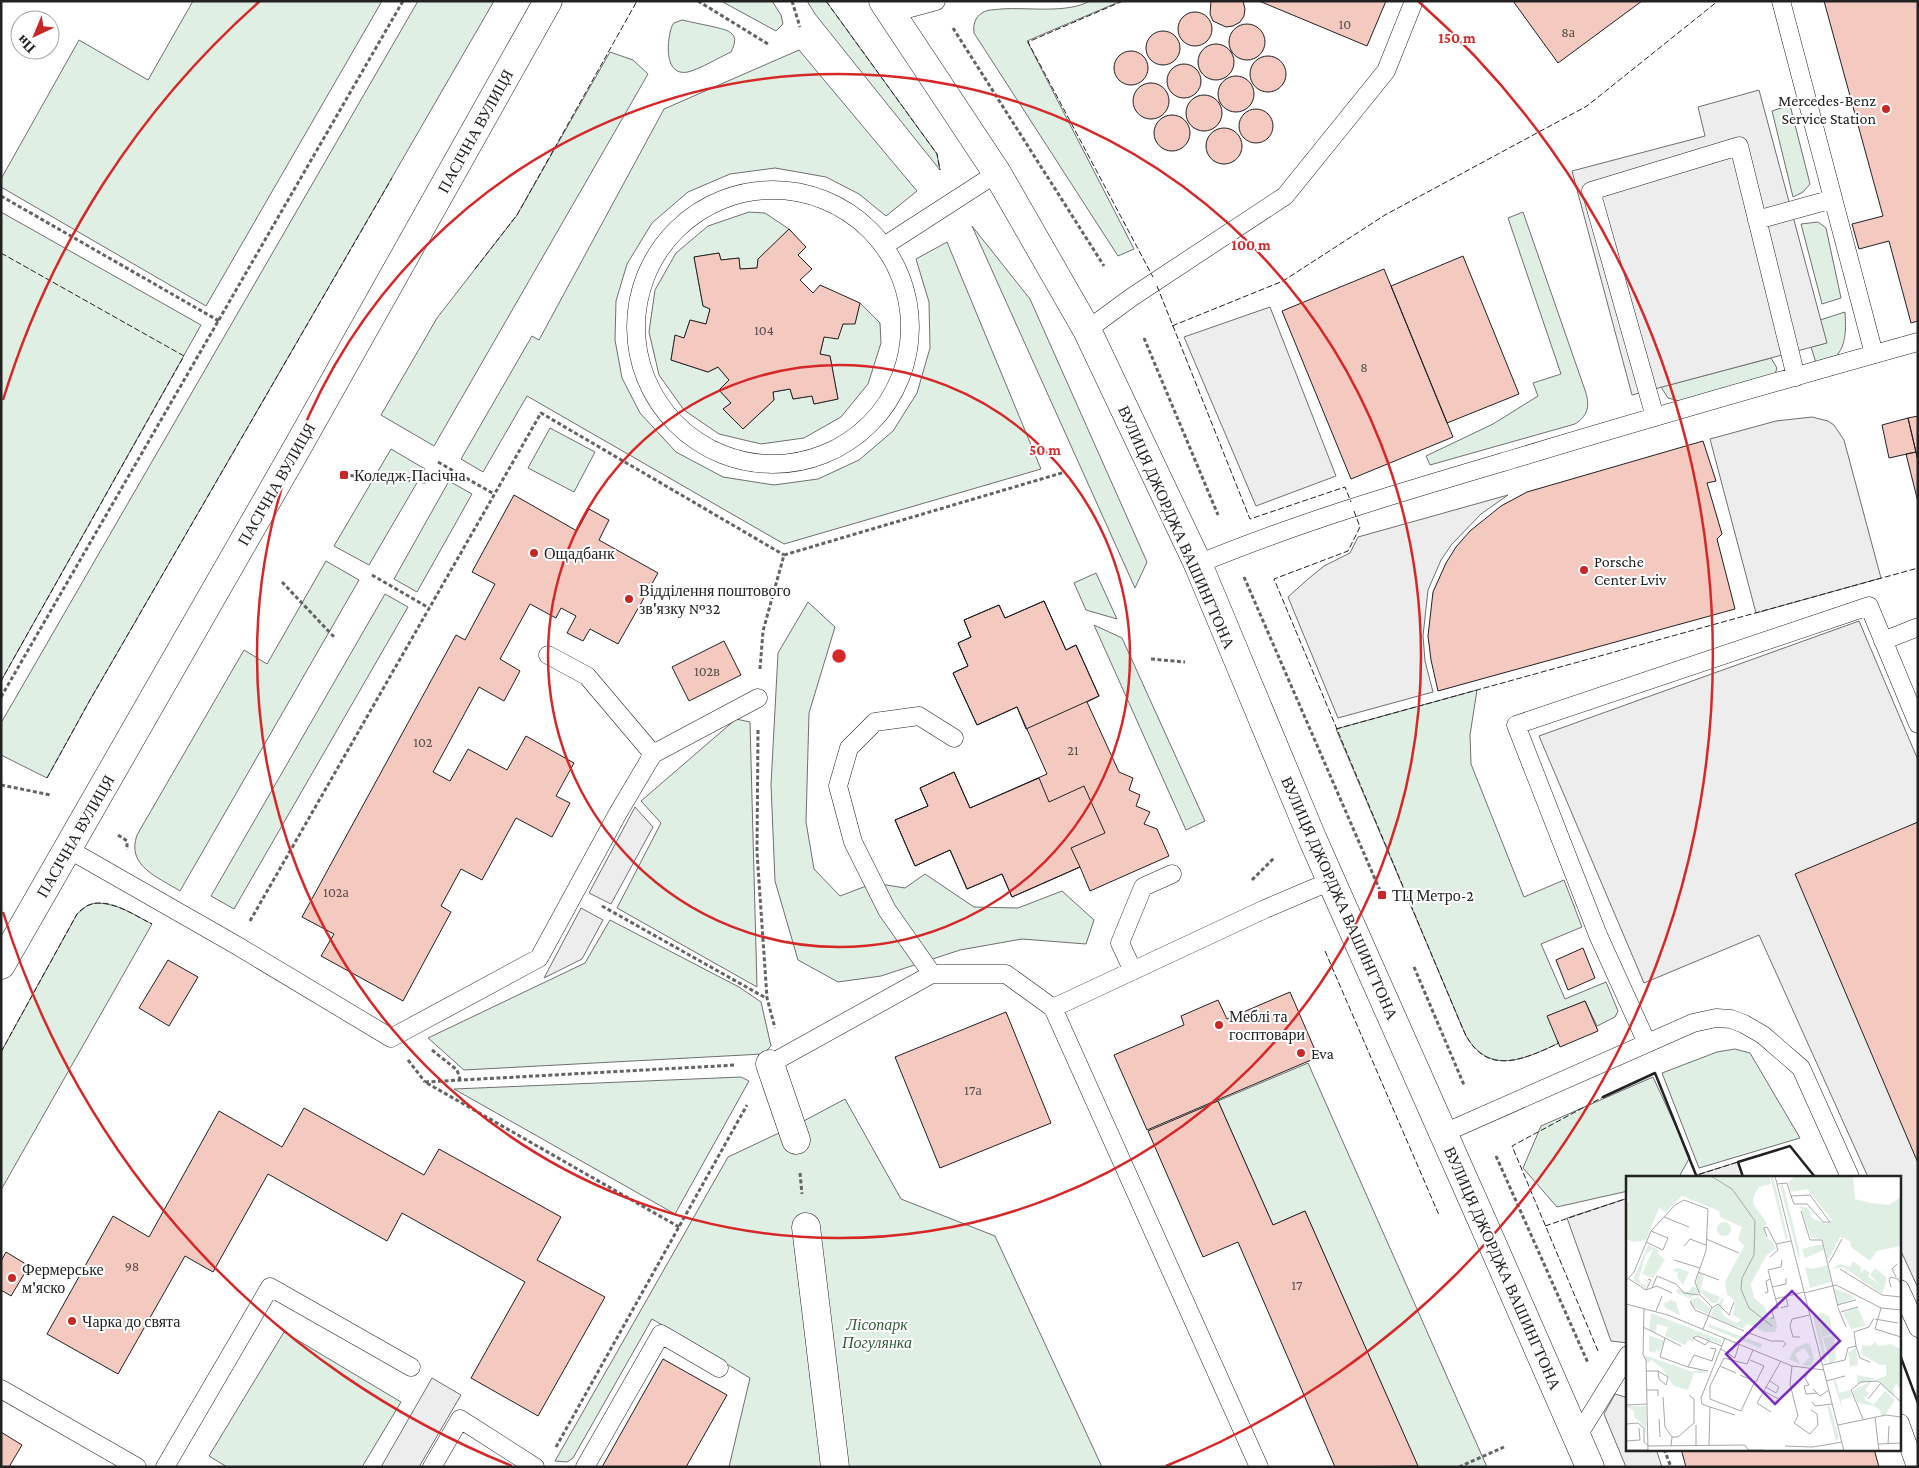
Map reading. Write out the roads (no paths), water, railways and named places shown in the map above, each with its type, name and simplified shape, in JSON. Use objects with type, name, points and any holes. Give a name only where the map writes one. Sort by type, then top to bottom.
[{"type":"main road","name":"ПАСІЧНА ВУЛИЦЯ","points":[[1,965],[298,448],[548,1]]},
{"type":"main road","name":"ВУЛИЦЯ ДЖОРДЖА ВАШИНГТОНА","points":[[888,7],[997,173],[1087,330],[1198,564],[1331,881],[1590,1467]]},
{"type":"main road","points":[[770,1064],[796,1140]]},
{"type":"main road","points":[[806,1227],[835,1467]]},
{"type":"lane","points":[[888,7],[936,1]]},
{"type":"lane","points":[[1087,330],[1132,297],[1285,196],[1386,71],[1414,1]]},
{"type":"lane","points":[[1781,1],[1874,354]]},
{"type":"lane","points":[[1655,416],[1591,191],[1738,146],[1796,377]]},
{"type":"lane","points":[[884,246],[997,173]]},
{"type":"lane","points":[[774,189],[819,196],[875,233],[884,246],[896,264],[909,306],[910,346],[898,384],[877,418],[847,443],[812,459],[774,465],[729,458],[689,436],[657,401],[642,371],[635,338],[636,305],[645,272],[667,237],[698,210],[735,194],[774,189]]},
{"type":"lane","points":[[1757,220],[1833,199]]},
{"type":"lane","points":[[1198,564],[1353,507],[1655,416],[1918,342]]},
{"type":"lane","points":[[1647,1043],[1598,935],[1516,725],[1869,606],[1918,724]]},
{"type":"lane","points":[[1883,641],[1918,627]]},
{"type":"lane","points":[[548,655],[587,676],[653,754]]},
{"type":"lane","points":[[68,849],[236,945],[392,1038],[539,958],[653,754],[758,698]]},
{"type":"lane","points":[[932,974],[888,910],[853,842],[838,786],[849,748],[875,722],[919,716],[954,738]]},
{"type":"lane","points":[[1132,970],[1120,943],[1142,886],[1172,874]]},
{"type":"lane","points":[[1054,1008],[1265,909],[1331,881]]},
{"type":"lane","points":[[770,1064],[932,974],[1006,974],[1054,1008],[1259,1467]]},
{"type":"lane","points":[[1444,1133],[1693,1023],[1716,1018],[1731,1019],[1763,1035],[1801,1068],[1850,1176]]},
{"type":"lane","points":[[165,1467],[270,1287],[411,1367]]},
{"type":"lane","points":[[1902,1293],[1918,1328]]},
{"type":"lane","points":[[584,1467],[661,1334],[719,1368]]},
{"type":"lane","points":[[1577,1437],[1626,1358]]},
{"type":"lane","points":[[1,1389],[137,1467]]},
{"type":"lane","points":[[432,1467],[460,1419],[535,1467]]},
{"type":"lane","points":[[1902,1428],[1916,1467]]},
{"type":"place","name":"Mercedes-Benz Service Station","points":[[1886,109]]},
{"type":"place","name":"Коледж-Пасічна","points":[[344,475]]},
{"type":"place","name":"Ощадбанк","points":[[534,553]]},
{"type":"place","name":"Porsche Center Lviv","points":[[1584,570]]},
{"type":"place","name":"Відділення поштового зв'язку №32","points":[[629,599]]},
{"type":"place","name":"ТЦ Метро-2","points":[[1382,895]]},
{"type":"place","name":"Меблі та госптовари","points":[[1219,1025]]},
{"type":"place","name":"Eva","points":[[1301,1053]]},
{"type":"place","name":"Фермерське м'яско","points":[[12,1278]]},
{"type":"place","name":"Чарка до свята","points":[[72,1321]]},
{"type":"park label","name":"Лісопарк Погулянка","points":[[877,1333]]}]
